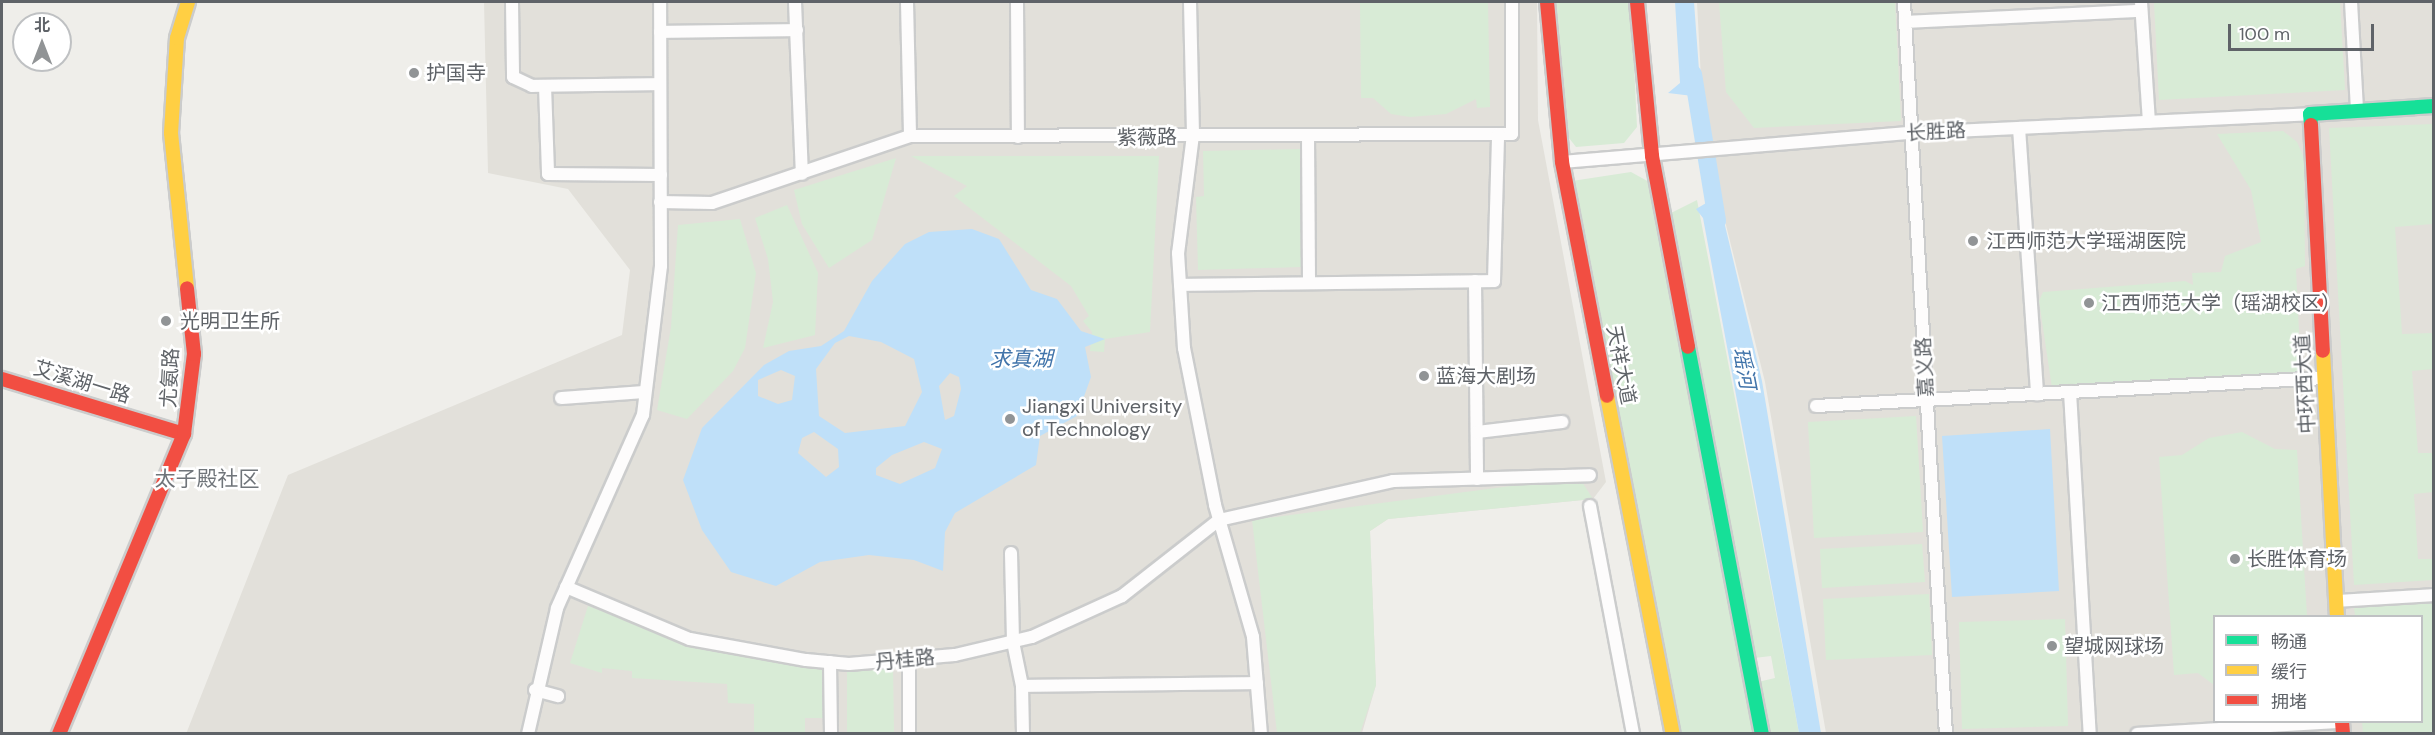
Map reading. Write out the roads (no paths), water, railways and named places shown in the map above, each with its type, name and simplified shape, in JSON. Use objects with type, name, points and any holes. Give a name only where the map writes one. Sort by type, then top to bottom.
[{"type":"main road","name":"尤氨路","points":[[59,734],[184,434],[194,354],[171,83],[188,2]]},
{"type":"main road","name":"天祥大道","points":[[1547,2],[1562,162],[1673,734]]},
{"type":"main road","points":[[1637,2],[1652,156],[1762,734]]},
{"type":"main road","points":[[2310,114],[2433,106]]},
{"type":"main road","name":"中环西大道","points":[[2310,114],[2337,615]]},
{"type":"main road","name":"艾溪湖一路","points":[[2,379],[184,434]]},
{"type":"street","points":[[512,2],[513,76],[545,86],[660,84]]},
{"type":"street","points":[[528,734],[535,690],[566,587],[643,415],[661,266],[660,2]]},
{"type":"street","points":[[795,2],[802,174]]},
{"type":"street","points":[[907,2],[910,136]]},
{"type":"street","points":[[1017,2],[1018,137]]},
{"type":"street","points":[[1190,2],[1192,137],[1178,253],[1184,348],[1219,520],[1253,637],[1261,734]]},
{"type":"street","points":[[1180,285],[1494,281],[1497,134],[1512,134],[1512,2]]},
{"type":"street","name":"嘉义路","points":[[1904,2],[1946,734]]},
{"type":"street","points":[[2350,2],[2357,111]]},
{"type":"street","points":[[1905,22],[2141,6],[2149,122]]},
{"type":"street","points":[[660,32],[796,30]]},
{"type":"street","points":[[545,86],[548,174],[661,175]]},
{"type":"street","name":"长胜路","points":[[1562,162],[1911,134],[2310,114]]},
{"type":"street","points":[[2019,128],[2037,394]]},
{"type":"street","name":"紫薇路","points":[[660,202],[712,203],[910,136],[1192,137],[1497,134]]},
{"type":"street","points":[[1308,136],[1310,284]]},
{"type":"street","points":[[1475,281],[1477,479]]},
{"type":"street","points":[[1816,405],[2324,378]]},
{"type":"street","points":[[561,398],[645,392]]},
{"type":"street","points":[[2070,392],[2090,734]]},
{"type":"street","points":[[1477,432],[1562,422]]},
{"type":"street","points":[[1219,520],[1394,481],[1590,475]]},
{"type":"street","points":[[1590,506],[1633,734]]},
{"type":"street","name":"丹桂路","points":[[566,587],[690,639],[830,663],[909,659],[1013,642],[1122,596],[1219,520]]},
{"type":"street","points":[[1011,553],[1013,642],[1022,686],[1023,734]]},
{"type":"street","points":[[2336,601],[2433,596]]},
{"type":"street","points":[[909,659],[909,734]]},
{"type":"street","points":[[830,663],[831,734]]},
{"type":"street","points":[[1022,686],[1257,683]]},
{"type":"street","points":[[535,690],[558,696]]},
{"type":"street","points":[[2137,734],[2325,723]]},
{"type":"water","points":[[1675,2],[1694,2],[1701,97],[1668,93],[1680,83]]},
{"type":"water","points":[[1718,196],[1762,381],[1821,733],[1799,733],[1703,218],[1696,209]]},
{"type":"water","name":"求真湖","points":[[972,229],[999,239],[1031,290],[1057,299],[1081,331],[1105,339],[1085,347],[1091,377],[1077,416],[1040,436],[1036,465],[955,513],[945,532],[943,571],[914,560],[869,555],[820,562],[776,586],[731,572],[702,530],[683,480],[702,428],[764,365],[789,351],[821,346],[844,331],[872,281],[905,244],[929,232]],"holes":[[[849,336],[881,342],[914,359],[922,392],[905,426],[845,433],[819,416],[816,369],[835,343]],[[781,370],[795,376],[792,400],[778,404],[758,396],[758,380]],[[950,373],[959,377],[961,389],[954,416],[945,420],[939,386]],[[814,432],[838,449],[839,467],[826,477],[798,453],[802,438]],[[924,442],[942,449],[935,468],[900,484],[876,475],[876,468],[892,455]]]},
{"type":"water","points":[[2050,429],[2059,591],[1952,597],[1942,436]]},
{"type":"waterway","name":"瑶河","points":[[1693,74],[1717,221]]},
{"type":"place","name":"护国寺","points":[[414,73]]},
{"type":"place","name":"江西师范大学瑶湖医院","points":[[1973,241]]},
{"type":"place","name":"江西师范大学（瑶湖校区）","points":[[2089,303]]},
{"type":"place","name":"光明卫生所","points":[[166,321]]},
{"type":"place","name":"蓝海大剧场","points":[[1424,376]]},
{"type":"place","name":"Jiangxi University of Technology","points":[[1010,419]]},
{"type":"place","name":"长胜体育场","points":[[2235,559]]},
{"type":"place","name":"望城网球场","points":[[2052,646]]},
{"type":"district","name":"太子殿社区","points":[[207,479]]}]
